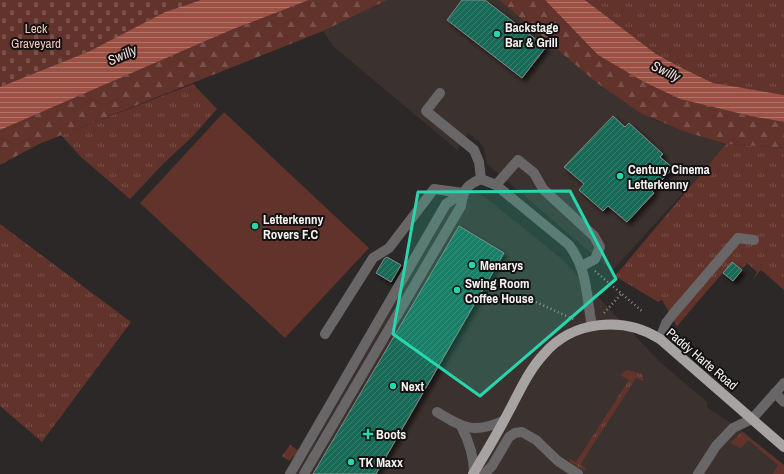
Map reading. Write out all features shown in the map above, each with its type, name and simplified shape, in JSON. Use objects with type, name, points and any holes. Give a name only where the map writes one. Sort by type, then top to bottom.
[{"type":"main road","name":"Paddy Harte Road","points":[[477,474],[530,371],[545,352],[566,336],[592,326],[602,324],[626,325],[647,331],[660,339],[784,447]]},
{"type":"lane","points":[[440,93],[426,111],[474,150],[479,162],[481,179]]},
{"type":"lane","points":[[496,185],[518,160],[534,173],[543,189],[594,236],[600,247],[596,259],[582,266]]},
{"type":"lane","points":[[290,474],[446,204],[463,193],[472,182],[481,179],[496,185],[569,245],[577,256],[585,276],[592,326]]},
{"type":"lane","points":[[325,334],[373,258],[389,248],[434,189],[463,193]]},
{"type":"lane","points":[[304,474],[461,206],[463,193]]},
{"type":"lane","points":[[660,339],[670,319],[738,238],[754,240]]},
{"type":"lane","points":[[698,474],[716,446],[733,428],[752,419],[784,383]]},
{"type":"lane","points":[[775,393],[784,402]]},
{"type":"lane","points":[[437,412],[461,426],[479,429],[503,421]]},
{"type":"lane","points":[[461,426],[470,444],[477,474],[492,466],[509,437],[513,434],[522,432],[536,440],[558,461],[578,474]]},
{"type":"path","points":[[582,266],[599,273],[643,312]]},
{"type":"path","points":[[604,313],[622,293]]},
{"type":"path","points":[[536,302],[575,320]]},
{"type":"highlighted area","points":[[570,191],[616,279],[480,396],[393,334],[418,192]]},
{"type":"shaded area","points":[[382,0],[499,0],[604,88],[654,120],[727,145],[612,271],[487,164],[484,148],[468,133],[457,150],[333,46],[323,31]]},
{"type":"shaded area","points":[[463,185],[485,197],[562,259],[660,362],[707,402],[707,407],[744,432],[784,465],[784,474],[294,474],[452,200]]},
{"type":"green space","name":"Leck Graveyard","points":[[0,0],[201,0],[165,12],[90,51],[0,87]]},
{"type":"green space","points":[[309,0],[387,0],[323,31],[39,144],[0,165],[0,130],[231,30]]},
{"type":"green space","points":[[499,0],[545,0],[598,55],[644,82],[680,99],[750,116],[784,122],[784,148],[726,144],[686,132],[642,114],[597,83]]},
{"type":"green space","points":[[585,0],[784,0],[784,95],[713,83],[656,54]]},
{"type":"green space","points":[[193,84],[217,109],[192,137],[163,164],[130,199],[81,157],[61,135]]},
{"type":"green space","name":"Letterkenny Rovers F.C","points":[[224,112],[369,248],[285,338],[140,203]]},
{"type":"green space","points":[[726,144],[784,148],[784,290],[761,270],[753,279],[757,272],[747,263],[742,270],[732,262],[677,326],[662,300],[658,302],[615,276]]},
{"type":"green space","points":[[0,224],[131,322],[42,442],[0,406]]},
{"type":"green space","points":[[627,370],[642,374],[644,381],[636,378],[580,465],[586,468],[584,471],[569,461],[570,459],[576,462],[629,380],[620,375]]},
{"type":"green space","points":[[742,432],[784,465],[784,474],[773,474],[778,465],[748,440],[741,448],[730,443]]},
{"type":"green space","points":[[290,445],[299,451],[289,461],[282,456]]},
{"type":"water","name":"Swilly","points":[[201,0],[309,0],[231,30],[0,130],[0,87],[90,51],[165,12]]},
{"type":"water","name":"Swilly","points":[[545,0],[585,0],[656,54],[713,83],[784,95],[784,122],[750,116],[680,99],[644,82],[598,55]]},
{"type":"building","name":"Backstage Bar & Grill","points":[[462,0],[485,0],[546,47],[522,78],[447,20]]},
{"type":"building","name":"Century Cinema Letterkenny","points":[[613,116],[625,127],[629,123],[663,154],[660,157],[673,168],[652,191],[654,193],[627,222],[608,206],[603,211],[579,190],[584,184],[564,167]]},
{"type":"building","points":[[459,226],[504,253],[376,474],[313,474]]},
{"type":"building","points":[[387,257],[401,265],[391,282],[376,273],[384,259]]},
{"type":"building","points":[[732,262],[742,270],[733,281],[723,273]]},
{"type":"place","name":"Backstage Bar & Grill","points":[[497,34]]},
{"type":"place","name":"Century Cinema Letterkenny","points":[[620,176]]},
{"type":"place","name":"Letterkenny Rovers F.C","points":[[255,226]]},
{"type":"place","name":"Menarys","points":[[472,265]]},
{"type":"place","name":"Swing Room Coffee House","points":[[457,290]]},
{"type":"place","name":"Next","points":[[393,386]]},
{"type":"place","name":"Boots","points":[[368,434]]},
{"type":"place","name":"TK Maxx","points":[[351,462]]}]
